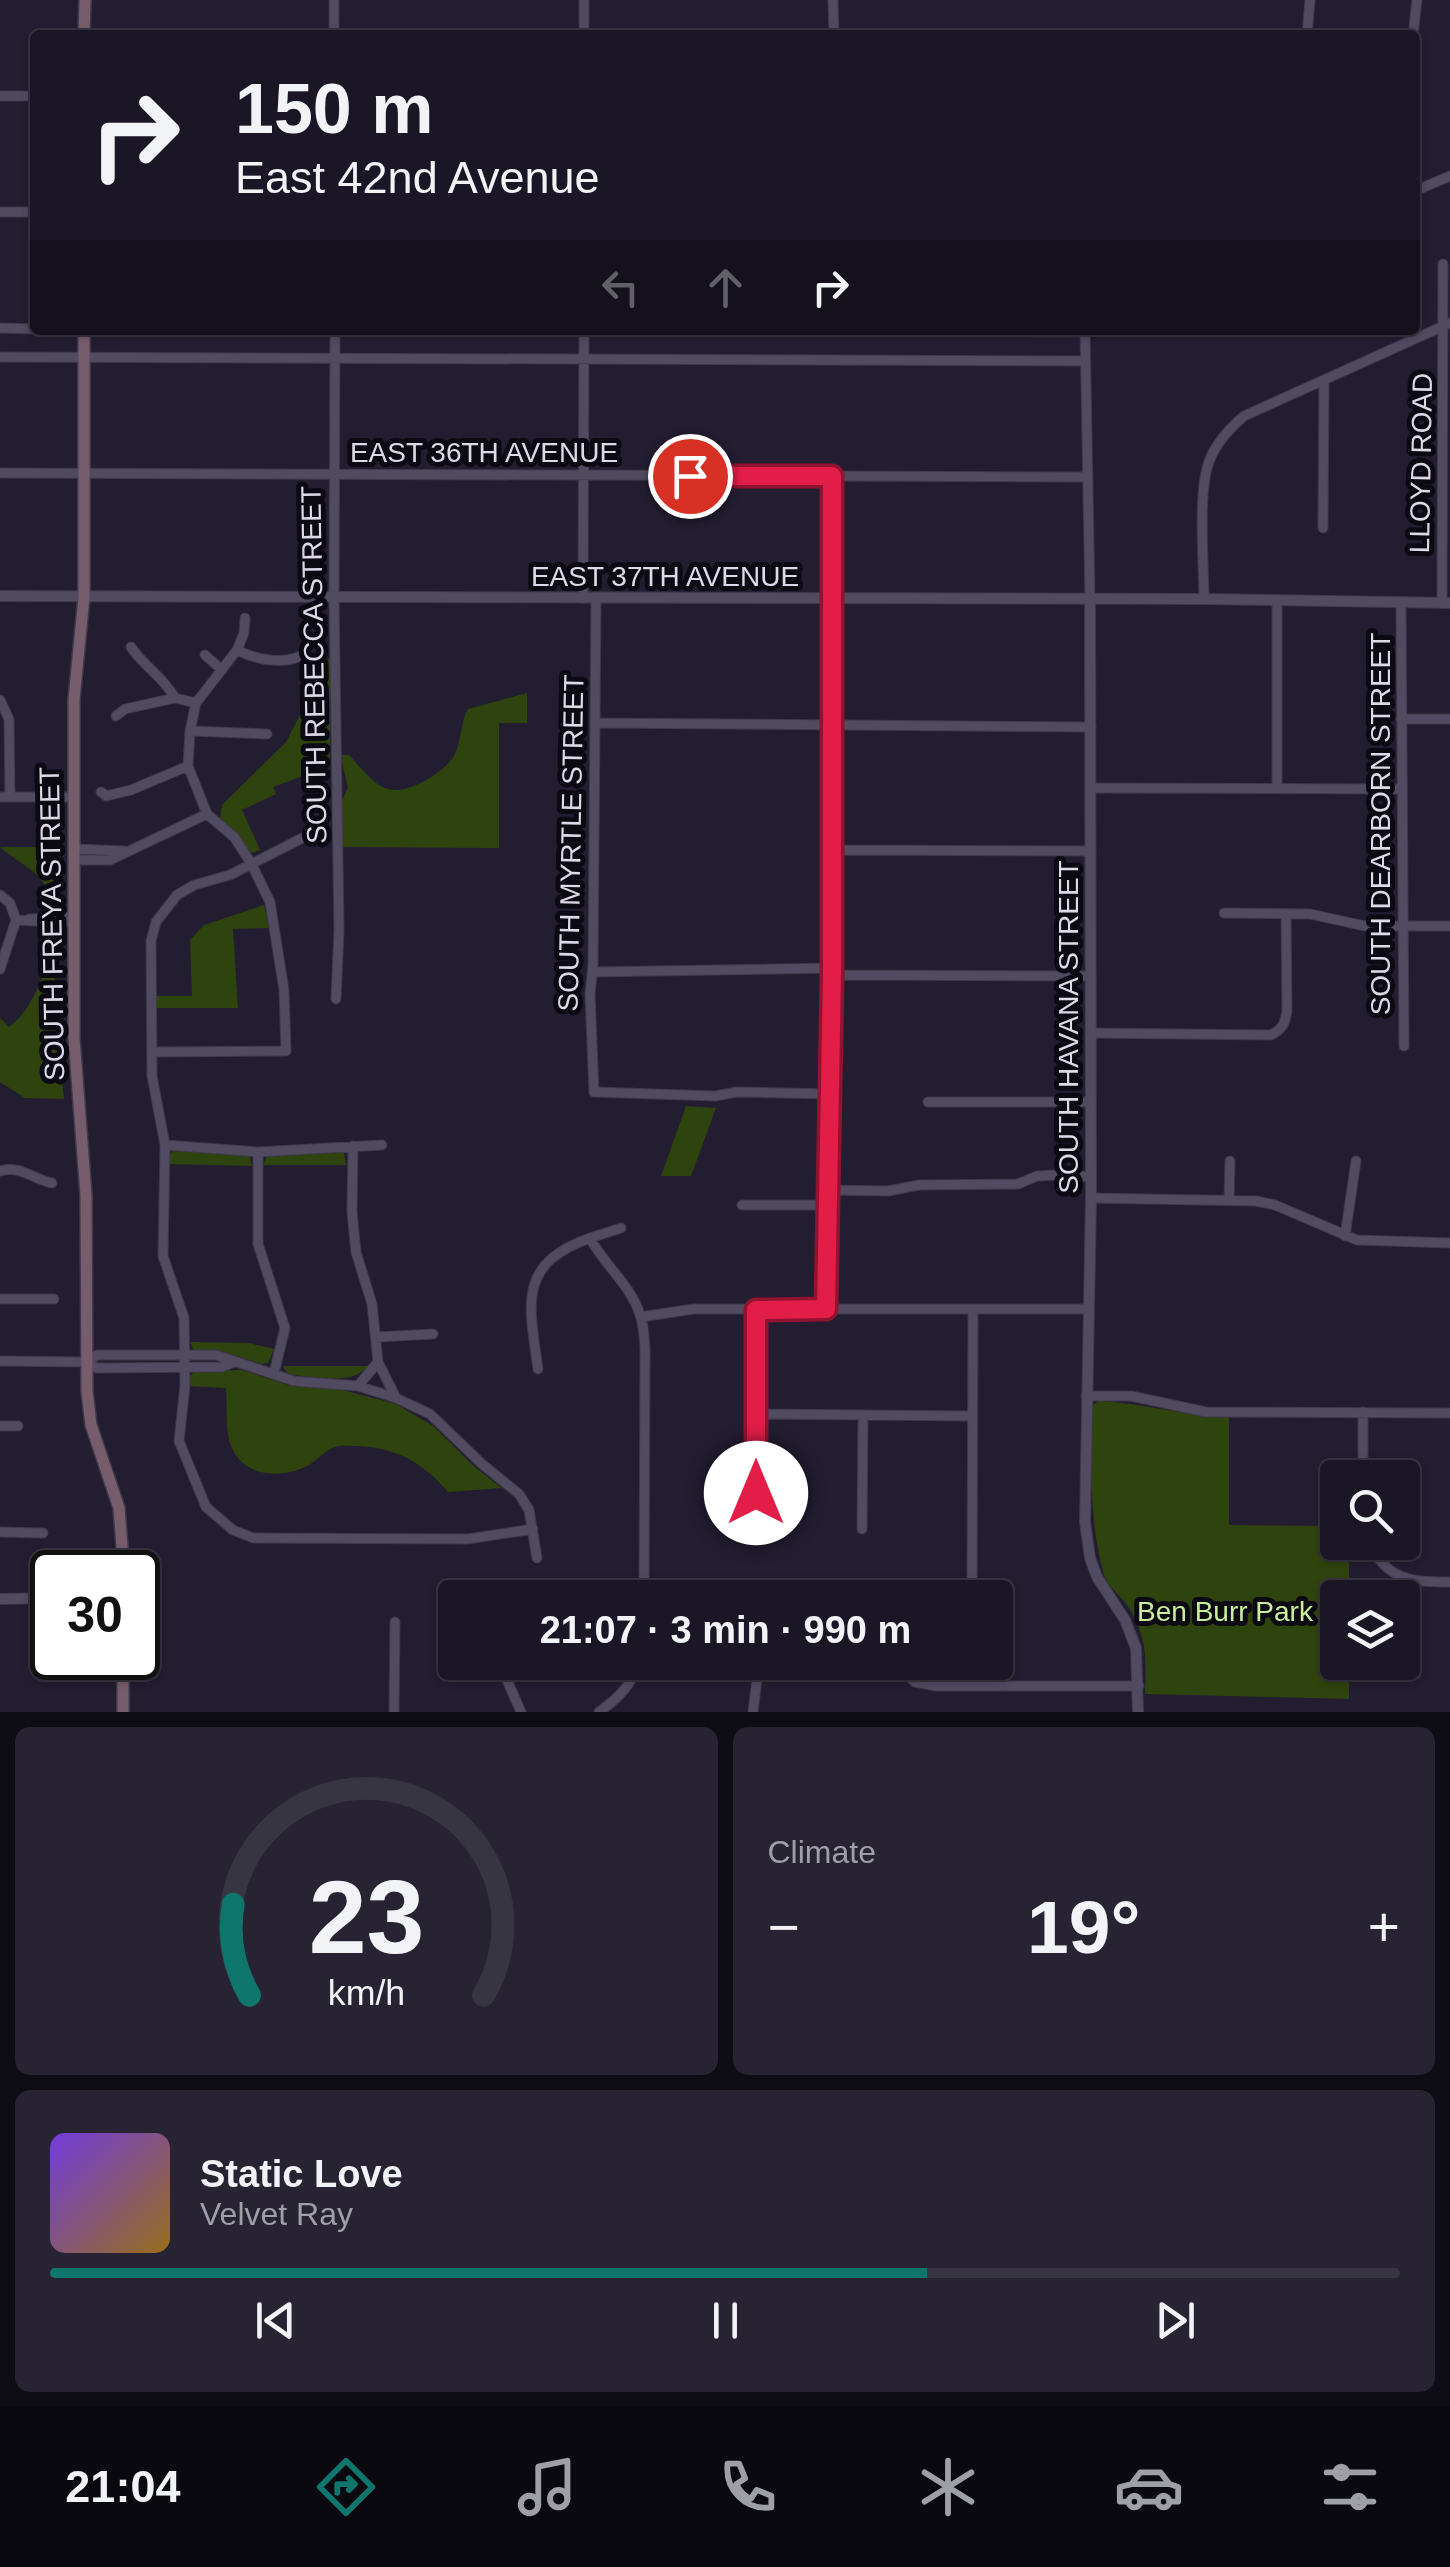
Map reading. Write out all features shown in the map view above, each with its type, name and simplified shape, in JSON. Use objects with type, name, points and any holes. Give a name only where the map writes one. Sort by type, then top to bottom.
[{"type":"main road","points":[[84,30],[85,0]]},
{"type":"main road","name":"SOUTH FREYA STREET","points":[[84,335],[84,596],[74,699],[74,1038],[86,1195],[85,1362],[90,1425],[118,1508],[122,1550]]},
{"type":"main road","points":[[124,1680],[124,1712]]},
{"type":"street","points":[[334,0],[334,30]]},
{"type":"street","points":[[584,0],[584,30]]},
{"type":"street","points":[[832,0],[834,30]]},
{"type":"street","points":[[1307,30],[1310,0]]},
{"type":"street","points":[[1414,30],[1417,0]]},
{"type":"street","points":[[0,96],[30,96]]},
{"type":"street","points":[[1420,189],[1450,176]]},
{"type":"street","points":[[0,212],[30,212]]},
{"type":"street","name":"LLOYD ROAD","points":[[1443,264],[1448,324],[1446,603]]},
{"type":"street","points":[[1204,600],[1204,489],[1209,460],[1222,439],[1244,416],[1448,324]]},
{"type":"street","points":[[0,328],[30,328]]},
{"type":"street","name":"SOUTH REBECCA STREET","points":[[335,335],[339,930],[336,999]]},
{"type":"street","points":[[584,335],[584,598]]},
{"type":"street","name":"SOUTH HAVANA STREET","points":[[1085,335],[1092,1033],[1086,1396],[1088,1545],[1097,1577],[1130,1629],[1139,1664],[1138,1712]]},
{"type":"street","points":[[0,357],[1085,360]]},
{"type":"street","points":[[1323,528],[1324,380]]},
{"type":"street","name":"EAST 36TH AVENUE","points":[[0,473],[1088,477]]},
{"type":"street","points":[[826,1309],[833,850],[832,476]]},
{"type":"street","name":"EAST 37TH AVENUE","points":[[0,596],[1446,603]]},
{"type":"street","name":"SOUTH MYRTLE STREET","points":[[596,598],[590,994],[594,1092],[830,1094]]},
{"type":"street","points":[[1277,600],[1277,788]]},
{"type":"street","name":"SOUTH DEARBORN STREET","points":[[1401,603],[1404,1046]]},
{"type":"street","points":[[153,1052],[286,1051],[284,990],[270,902],[234,837],[207,814],[188,766],[196,703],[236,650],[244,633],[245,618]]},
{"type":"street","points":[[131,647],[154,668],[175,698]]},
{"type":"street","points":[[236,650],[252,658],[290,660],[306,653]]},
{"type":"street","points":[[205,655],[222,670]]},
{"type":"street","points":[[126,662],[138,657]]},
{"type":"street","points":[[116,716],[125,709],[175,698],[196,703]]},
{"type":"street","points":[[0,700],[9,718],[5,797],[73,796]]},
{"type":"street","points":[[1401,719],[1450,719]]},
{"type":"street","points":[[595,724],[1091,727]]},
{"type":"street","points":[[190,731],[267,734]]},
{"type":"street","points":[[102,796],[131,790],[188,766]]},
{"type":"street","points":[[1091,788],[1401,790]]},
{"type":"street","points":[[73,854],[126,852],[207,814]]},
{"type":"street","points":[[314,832],[230,874],[194,885],[177,895],[156,922],[151,942],[152,1076],[165,1145],[163,1256],[184,1318],[185,1368],[179,1441],[206,1507],[233,1530],[272,1540],[468,1539],[534,1529]]},
{"type":"street","points":[[833,850],[1091,852]]},
{"type":"street","points":[[0,895],[21,920]]},
{"type":"street","points":[[1224,913],[1320,915],[1365,926],[1450,926]]},
{"type":"street","points":[[1092,1033],[1271,1035],[1285,1024],[1286,914]]},
{"type":"street","points":[[21,920],[74,920]]},
{"type":"street","points":[[0,969],[21,920]]},
{"type":"street","points":[[592,972],[1091,976]]},
{"type":"street","points":[[928,1102],[1091,1102]]},
{"type":"street","points":[[165,1145],[258,1152],[382,1145]]},
{"type":"street","points":[[353,1146],[353,1232],[372,1304],[378,1362],[396,1398]]},
{"type":"street","points":[[258,1152],[258,1244],[285,1328],[274,1374]]},
{"type":"street","points":[[1229,1200],[1230,1161]]},
{"type":"street","points":[[1345,1236],[1356,1161]]},
{"type":"street","points":[[0,1171],[14,1168],[52,1183]]},
{"type":"street","points":[[828,1190],[1018,1184],[1037,1176],[1056,1175],[1091,1177]]},
{"type":"street","points":[[1091,1198],[1229,1200],[1276,1205],[1345,1236],[1372,1243],[1450,1243]]},
{"type":"street","points":[[742,1205],[827,1205]]},
{"type":"street","points":[[538,1369],[531,1298],[537,1274],[563,1248],[621,1228]]},
{"type":"street","points":[[590,1238],[601,1258],[630,1291],[642,1317],[644,1580]]},
{"type":"street","points":[[0,1299],[54,1299]]},
{"type":"street","points":[[642,1317],[692,1309],[1089,1309]]},
{"type":"street","points":[[756,1310],[756,1533]]},
{"type":"street","points":[[972,1580],[973,1310]]},
{"type":"street","points":[[377,1337],[434,1334]]},
{"type":"street","points":[[85,1362],[97,1355],[216,1355],[294,1382],[358,1386],[396,1398],[430,1414],[519,1494],[529,1510],[538,1558]]},
{"type":"street","points":[[0,1361],[85,1362],[97,1368],[222,1367],[234,1362]]},
{"type":"street","points":[[358,1386],[378,1362]]},
{"type":"street","points":[[1086,1396],[1131,1396],[1206,1412],[1450,1413]]},
{"type":"street","points":[[1363,1412],[1363,1460]]},
{"type":"street","points":[[756,1414],[971,1416]]},
{"type":"street","points":[[862,1529],[863,1416]]},
{"type":"street","points":[[0,1426],[18,1426]]},
{"type":"street","points":[[0,1532],[44,1532]]},
{"type":"street","points":[[1380,1560],[1404,1580]]},
{"type":"street","points":[[1420,1581],[1450,1582]]},
{"type":"street","points":[[0,1599],[30,1598]]},
{"type":"street","points":[[394,1622],[394,1712]]},
{"type":"street","points":[[506,1680],[521,1712]]},
{"type":"street","points":[[598,1712],[620,1696],[632,1680]]},
{"type":"street","points":[[754,1712],[758,1680]]},
{"type":"street","points":[[913,1680],[936,1686],[1139,1686]]},
{"type":"green space","points":[[330,656],[330,766],[273,787],[276,794],[242,810],[260,850],[245,850],[220,820],[222,805],[286,742]]},
{"type":"green space","points":[[527,693],[527,723],[499,723],[499,848],[342,847],[342,801],[348,787],[340,755],[349,755],[383,787],[401,790],[447,765],[457,748],[468,709]]},
{"type":"green space","points":[[0,847],[57,847],[57,907],[51,907],[39,878]]},
{"type":"green space","points":[[264,905],[269,928],[233,929],[238,1008],[156,1008],[156,996],[192,996],[190,940],[204,925]]},
{"type":"green space","points":[[54,936],[56,1032],[64,1099],[25,1098],[0,1082],[0,1018],[9,1027],[26,1009],[39,986]]},
{"type":"green space","points":[[686,1106],[716,1108],[691,1176],[661,1176]]},
{"type":"green space","points":[[174,1150],[245,1155],[250,1157],[252,1166],[168,1164],[168,1156]]},
{"type":"green space","points":[[327,1150],[344,1153],[346,1165],[263,1165],[267,1156]]},
{"type":"green space","points":[[190,1342],[249,1343],[274,1349],[268,1363],[262,1364],[217,1350],[194,1351]]},
{"type":"green space","points":[[283,1366],[368,1366],[353,1376],[334,1379],[294,1375]]},
{"type":"green space","points":[[242,1370],[291,1386],[331,1387],[396,1404],[433,1426],[502,1488],[448,1492],[406,1458],[368,1447],[334,1447],[295,1471],[258,1471],[238,1459],[232,1448],[227,1429],[226,1388],[188,1386],[195,1371]]},
{"type":"green space","name":"Ben Burr Park","points":[[1099,1401],[1229,1417],[1229,1525],[1320,1526],[1320,1560],[1349,1560],[1349,1580],[1320,1580],[1320,1680],[1349,1680],[1349,1699],[1145,1694],[1142,1638],[1127,1605],[1106,1579],[1095,1533],[1092,1405]]},
{"type":"route","points":[[690,476],[832,476],[833,850],[826,1309],[756,1310],[756,1493]]}]
